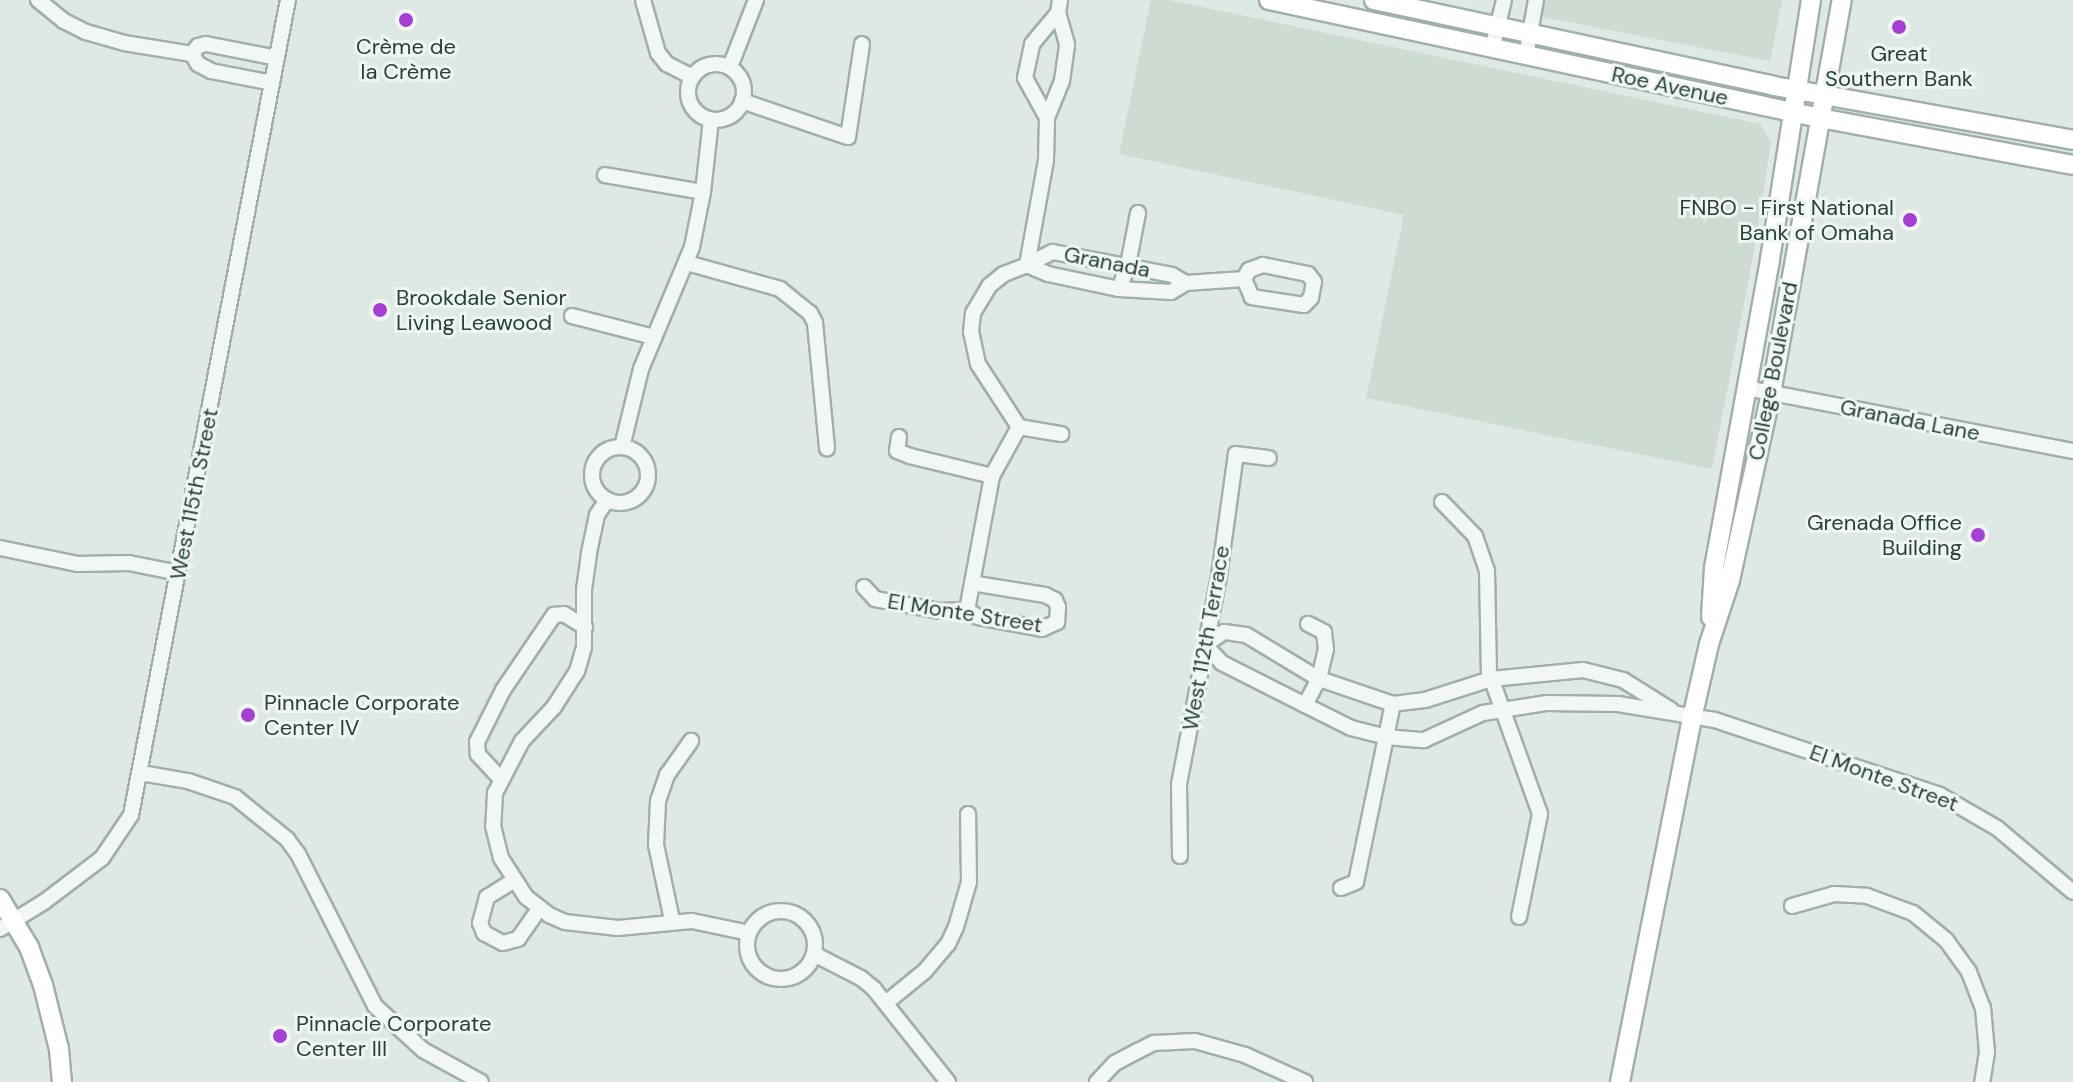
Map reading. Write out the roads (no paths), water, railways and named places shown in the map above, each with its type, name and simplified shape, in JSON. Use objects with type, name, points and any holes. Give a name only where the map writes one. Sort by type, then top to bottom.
[{"type":"main road","name":"Roe Avenue","points":[[1269,0],[1820,118],[2073,165]]},
{"type":"main road","name":"Roe Avenue","points":[[1374,0],[1795,90],[2073,140]]},
{"type":"main road","name":"College Boulevard","points":[[1709,644],[1714,568],[1811,0]]},
{"type":"main road","name":"College Boulevard","points":[[1620,1082],[1693,714],[1709,644],[1730,580],[1771,393],[1842,0]]},
{"type":"main road","points":[[1947,142],[1961,133],[1977,136],[1991,125]]},
{"type":"main road","points":[[1987,150],[2002,137],[2013,139],[2027,132]]},
{"type":"main road","points":[[0,899],[7,924],[43,985],[59,1049],[62,1082]]},
{"type":"street","points":[[38,0],[64,21],[86,32],[124,43],[192,54],[198,64],[211,71],[272,83]]},
{"type":"street","name":"West 115th Street","points":[[7,924],[102,858],[131,815],[288,0]]},
{"type":"street","points":[[643,0],[658,53],[667,64],[692,77]]},
{"type":"street","points":[[730,67],[756,0]]},
{"type":"street","points":[[1492,49],[1504,0]]},
{"type":"street","points":[[1526,56],[1536,0]]},
{"type":"street","points":[[1047,118],[1025,78],[1032,44],[1059,6]]},
{"type":"street","points":[[1059,6],[1067,44],[1062,81],[1047,118],[1046,160],[1027,265],[1048,274],[1119,289],[1171,292],[1186,283],[1244,279]]},
{"type":"street","points":[[192,54],[198,46],[206,44],[277,58]]},
{"type":"street","points":[[742,101],[848,137],[862,44]]},
{"type":"street","points":[[712,64],[730,67],[742,81],[742,101],[730,116],[711,119],[699,114],[691,103],[688,89],[692,77],[712,64]]},
{"type":"street","points":[[622,447],[635,388],[687,263],[703,192],[711,119]]},
{"type":"street","points":[[605,175],[703,192]]},
{"type":"street","points":[[1119,289],[1128,265],[1138,213]]},
{"type":"street","name":"Granada","points":[[1019,427],[978,364],[971,332],[973,313],[989,286],[1004,274],[1053,252],[1172,275],[1186,283]]},
{"type":"street","points":[[687,263],[780,289],[810,313],[815,323],[827,448]]},
{"type":"street","points":[[1263,265],[1308,274],[1314,282],[1311,298],[1304,305],[1252,297],[1244,279],[1249,270],[1263,265]]},
{"type":"street","points":[[572,316],[654,337]]},
{"type":"street","name":"Granada Lane","points":[[1746,388],[2073,451]]},
{"type":"street","points":[[967,610],[992,476],[1019,427],[1061,434]]},
{"type":"street","points":[[899,437],[897,451],[992,476]]},
{"type":"street","points":[[622,447],[631,449],[645,462],[648,481],[644,490],[630,502],[607,500],[593,483],[594,465],[605,451],[622,447]]},
{"type":"street","name":"West 112th Terrace","points":[[1180,856],[1179,784],[1236,454],[1269,458]]},
{"type":"street","points":[[607,500],[597,515],[589,554],[584,589],[584,647],[571,684],[522,741],[500,778],[492,805],[493,826],[501,858],[526,897],[565,922],[591,928],[618,928],[672,920],[733,927],[749,933]]},
{"type":"street","points":[[1442,502],[1475,536],[1487,571],[1491,679],[1540,814],[1519,917]]},
{"type":"street","points":[[0,548],[78,564],[129,563],[178,573]]},
{"type":"street","name":"El Monte Street","points":[[864,587],[875,599],[939,611],[967,610],[978,617],[1042,629],[1051,628],[1060,614],[1055,600],[1045,595],[972,583]]},
{"type":"street","points":[[500,778],[478,754],[477,742],[503,690],[554,615],[564,614],[585,627]]},
{"type":"street","points":[[1305,705],[1319,679],[1326,639],[1320,627],[1308,624]]},
{"type":"street","name":"El Monte Street","points":[[1671,710],[1623,680],[1583,670],[1491,679],[1425,700],[1393,704],[1319,679],[1246,635],[1224,632],[1205,645],[1222,663],[1351,728],[1386,737],[1424,740],[1502,707],[1573,702],[1693,714],[1940,795],[1997,828],[2073,892]]},
{"type":"street","points":[[1341,888],[1356,882],[1393,704]]},
{"type":"street","points":[[672,920],[656,845],[658,801],[667,775],[691,741]]},
{"type":"street","points":[[141,773],[188,781],[235,797],[287,839],[308,873],[375,1006],[423,1050],[481,1082]]},
{"type":"street","points":[[887,1002],[925,971],[948,944],[956,927],[969,882],[968,814]]},
{"type":"street","points":[[513,881],[487,897],[481,908],[480,923],[484,933],[503,943],[518,939],[540,908]]},
{"type":"street","points":[[1792,906],[1834,894],[1867,896],[1913,913],[1946,940],[1969,972],[1983,1008],[1987,1052],[1982,1082]]},
{"type":"street","points":[[772,912],[793,912],[810,925],[814,935],[814,954],[797,975],[775,978],[755,966],[749,956],[749,933],[762,916],[772,912]]},
{"type":"street","points":[[814,954],[861,978],[887,1002],[948,1082]]},
{"type":"street","points":[[1097,1082],[1115,1063],[1138,1051],[1174,1041],[1221,1047],[1305,1082]]},
{"type":"place","name":"Crème de la Crème","points":[[406,20]]},
{"type":"place","name":"Great Southern Bank","points":[[1899,27]]},
{"type":"place","name":"FNBO - First National Bank of Omaha","points":[[1910,220]]},
{"type":"place","name":"Brookdale Senior Living Leawood","points":[[380,310]]},
{"type":"place","name":"Grenada Office Building","points":[[1978,535]]},
{"type":"place","name":"Pinnacle Corporate Center IV","points":[[248,715]]},
{"type":"place","name":"Pinnacle Corporate Center III","points":[[280,1036]]}]
